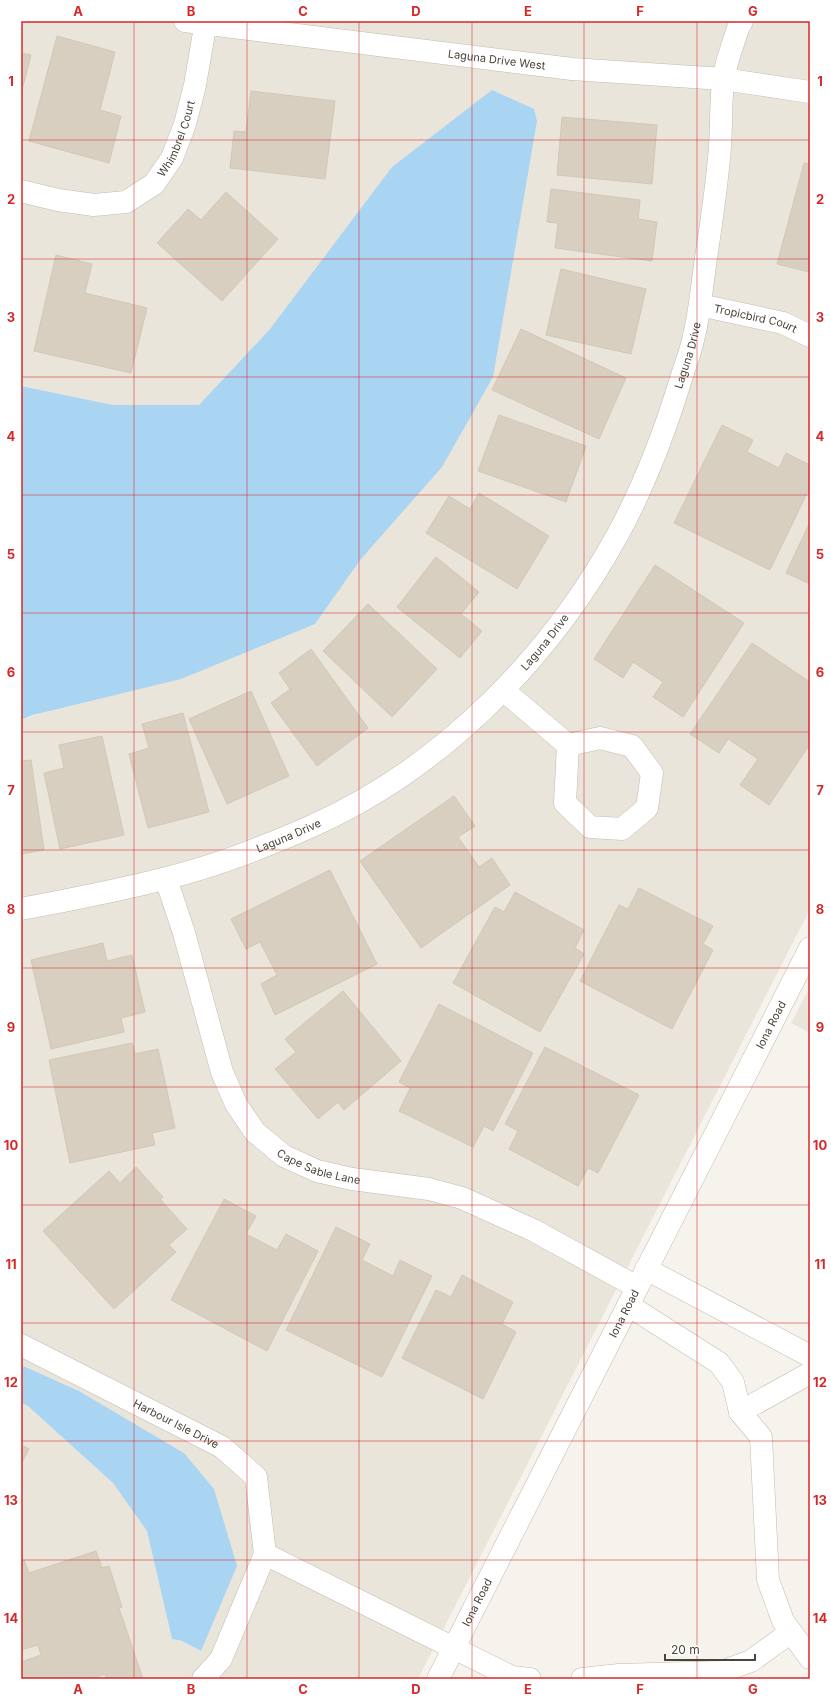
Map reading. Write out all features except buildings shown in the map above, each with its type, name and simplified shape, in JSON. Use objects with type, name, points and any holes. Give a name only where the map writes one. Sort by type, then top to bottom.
[{"type":"street","name":"Laguna Drive","points":[[21,909],[166,879],[256,848],[312,826],[352,806],[430,755],[465,727],[503,690],[556,628],[595,573],[619,533],[640,491],[665,432],[693,339],[700,305],[720,155],[723,79],[738,28],[742,21]]},
{"type":"street","name":"Laguna Drive West","points":[[199,22],[572,69],[723,79],[810,92]]},
{"type":"street","name":"Whimbrel Court","points":[[21,190],[58,200],[94,206],[126,202],[154,184],[172,158],[185,124],[195,86],[199,22]]},
{"type":"street","name":"Tropicbird Court","points":[[700,305],[783,323],[810,336]]},
{"type":"street","points":[[503,690],[568,745]]},
{"type":"street","points":[[600,738],[632,746],[652,772],[647,808],[622,829],[590,827],[565,803],[568,745],[600,738]]},
{"type":"street","name":"Cape Sable Lane","points":[[166,879],[184,933],[222,1072],[236,1104],[255,1132],[284,1156],[317,1171],[352,1179],[429,1189],[462,1198],[533,1230],[637,1287]]},
{"type":"street","name":"Iona Road","points":[[438,1679],[810,948]]},
{"type":"street","points":[[637,1287],[810,1356]]},
{"type":"street","points":[[637,1287],[719,1363],[733,1382],[740,1412],[761,1437],[768,1580],[783,1621],[810,1658]]},
{"type":"street","name":"Harbour Isle Drive","points":[[21,1345],[222,1447],[256,1477],[265,1554],[221,1659],[203,1679]]},
{"type":"street","points":[[740,1412],[810,1373]]},
{"type":"street","points":[[265,1554],[512,1676],[530,1679]]},
{"type":"street","points":[[582,1679],[619,1675],[721,1672],[751,1661],[791,1632]]},
{"type":"shaded area","points":[[21,21],[810,21],[810,909],[418,1679],[21,1679],[21,1403],[28,1406],[113,1483],[147,1531],[172,1639],[182,1641],[201,1651],[184,1453],[79,1391],[21,1365],[21,720],[315,624],[361,559],[270,329],[199,406],[113,405],[21,386]]},
{"type":"shaded area","points":[[810,987],[810,1033],[791,1023]]},
{"type":"water","points":[[492,90],[534,109],[537,121],[493,377],[442,467],[361,559],[315,624],[181,679],[33,715],[21,720],[21,386],[113,405],[199,405],[270,329],[392,167]]},
{"type":"water","points":[[21,1365],[79,1391],[184,1453],[214,1489],[237,1566],[201,1651],[182,1641],[172,1639],[147,1531],[113,1483],[28,1406],[21,1403]]}]
